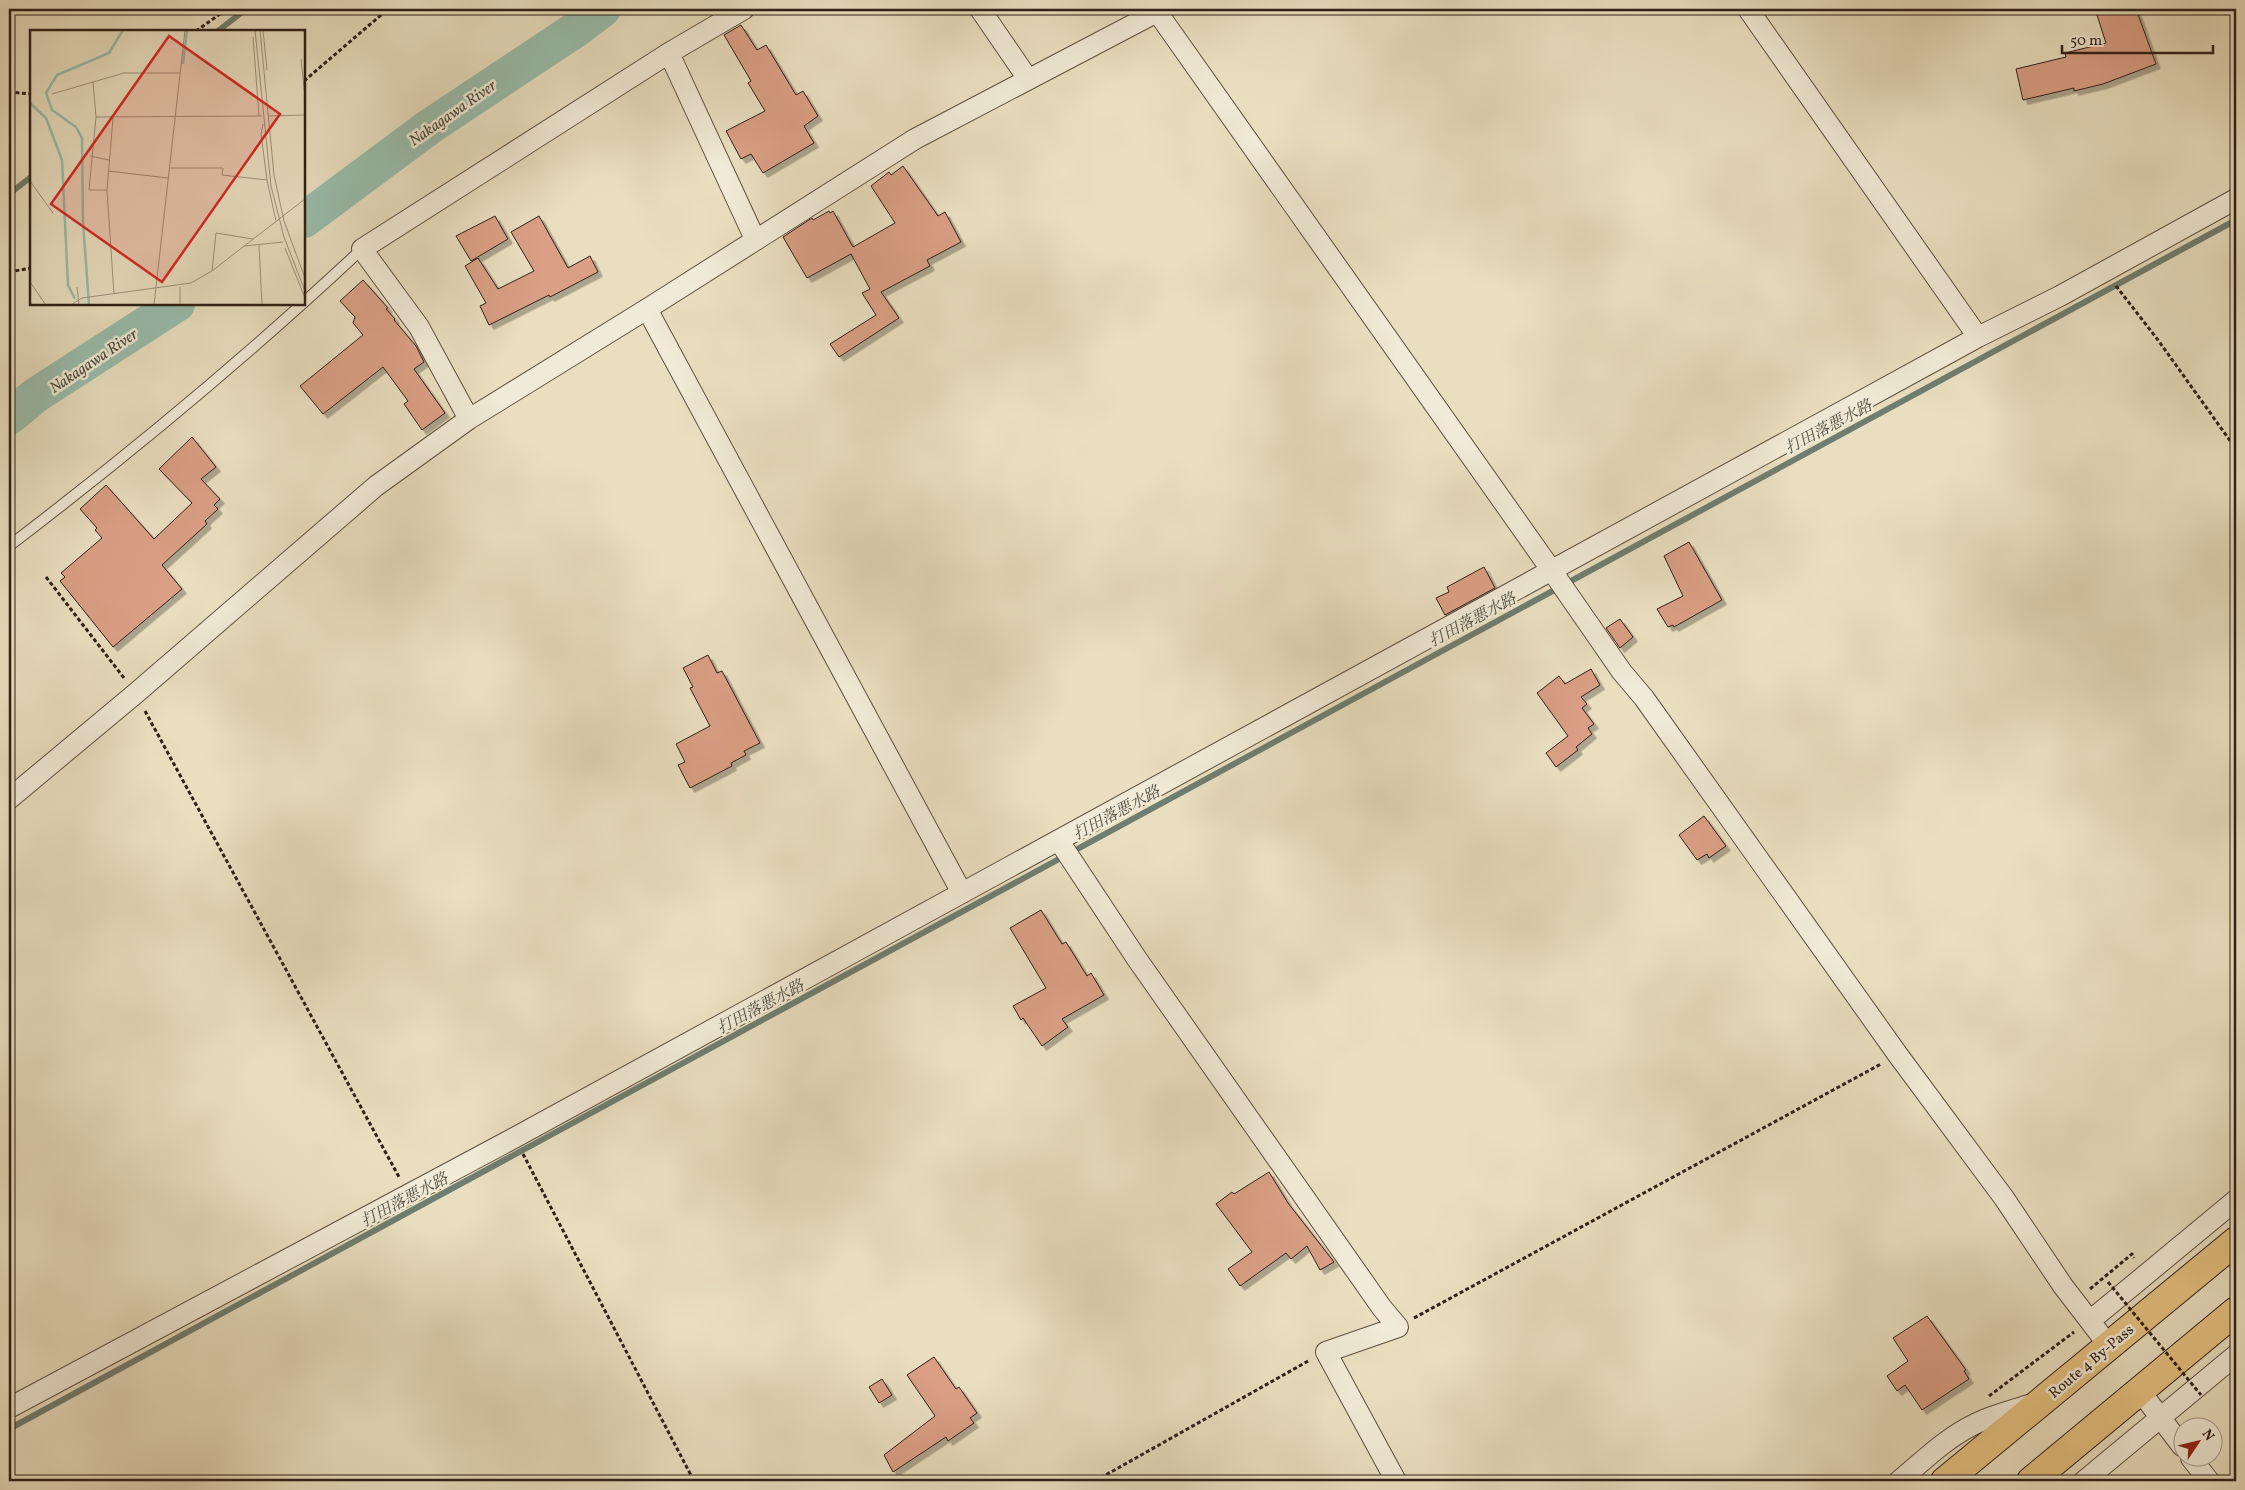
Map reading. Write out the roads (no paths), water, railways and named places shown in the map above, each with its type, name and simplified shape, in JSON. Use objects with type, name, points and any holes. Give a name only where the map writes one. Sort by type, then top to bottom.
[{"type":"highway","name":"Route 4 By-Pass","points":[[1945,1481],[2236,1241]]},
{"type":"highway","points":[[2031,1481],[2236,1311]]},
{"type":"street","points":[[469,419],[419,327],[362,249],[668,53],[744,9]]},
{"type":"street","points":[[980,9],[1028,79]]},
{"type":"street","points":[[1748,9],[1978,337]]},
{"type":"street","points":[[9,799],[136,694],[376,486],[469,419],[648,309],[755,239],[915,139],[1156,10],[1622,672],[1650,706],[1898,1055],[2004,1198],[2063,1286],[2109,1346]]},
{"type":"street","points":[[668,53],[755,239]]},
{"type":"street","points":[[9,1408],[407,1193],[514,1138],[1978,337],[2105,272],[2236,199]]},
{"type":"street","points":[[648,309],[962,894]]},
{"type":"street","points":[[1058,841],[1153,982],[1382,1308],[1398,1327],[1326,1352],[1396,1481]]},
{"type":"street","points":[[2090,1320],[2236,1200]]},
{"type":"street","points":[[2084,1481],[2236,1356]]},
{"type":"street","points":[[2140,1390],[2172,1433]]},
{"type":"street","points":[[1899,1481],[1938,1447],[1960,1432],[1978,1422],[2046,1399]]},
{"type":"street","points":[[2199,1468],[2209,1481]]},
{"type":"lane","points":[[305,303],[362,249]]},
{"type":"lane","points":[[9,546],[114,465],[303,305]]},
{"type":"waterway","points":[[219,30],[246,9]]},
{"type":"waterway","name":"Nakagawa River","points":[[305,219],[429,127],[578,28],[603,9]]},
{"type":"waterway","points":[[9,194],[30,178]]},
{"type":"waterway","name":"打田落悪水路","points":[[9,1429],[2236,220]]},
{"type":"waterway","name":"Nakagawa River","points":[[9,417],[36,395],[175,305]]}]
